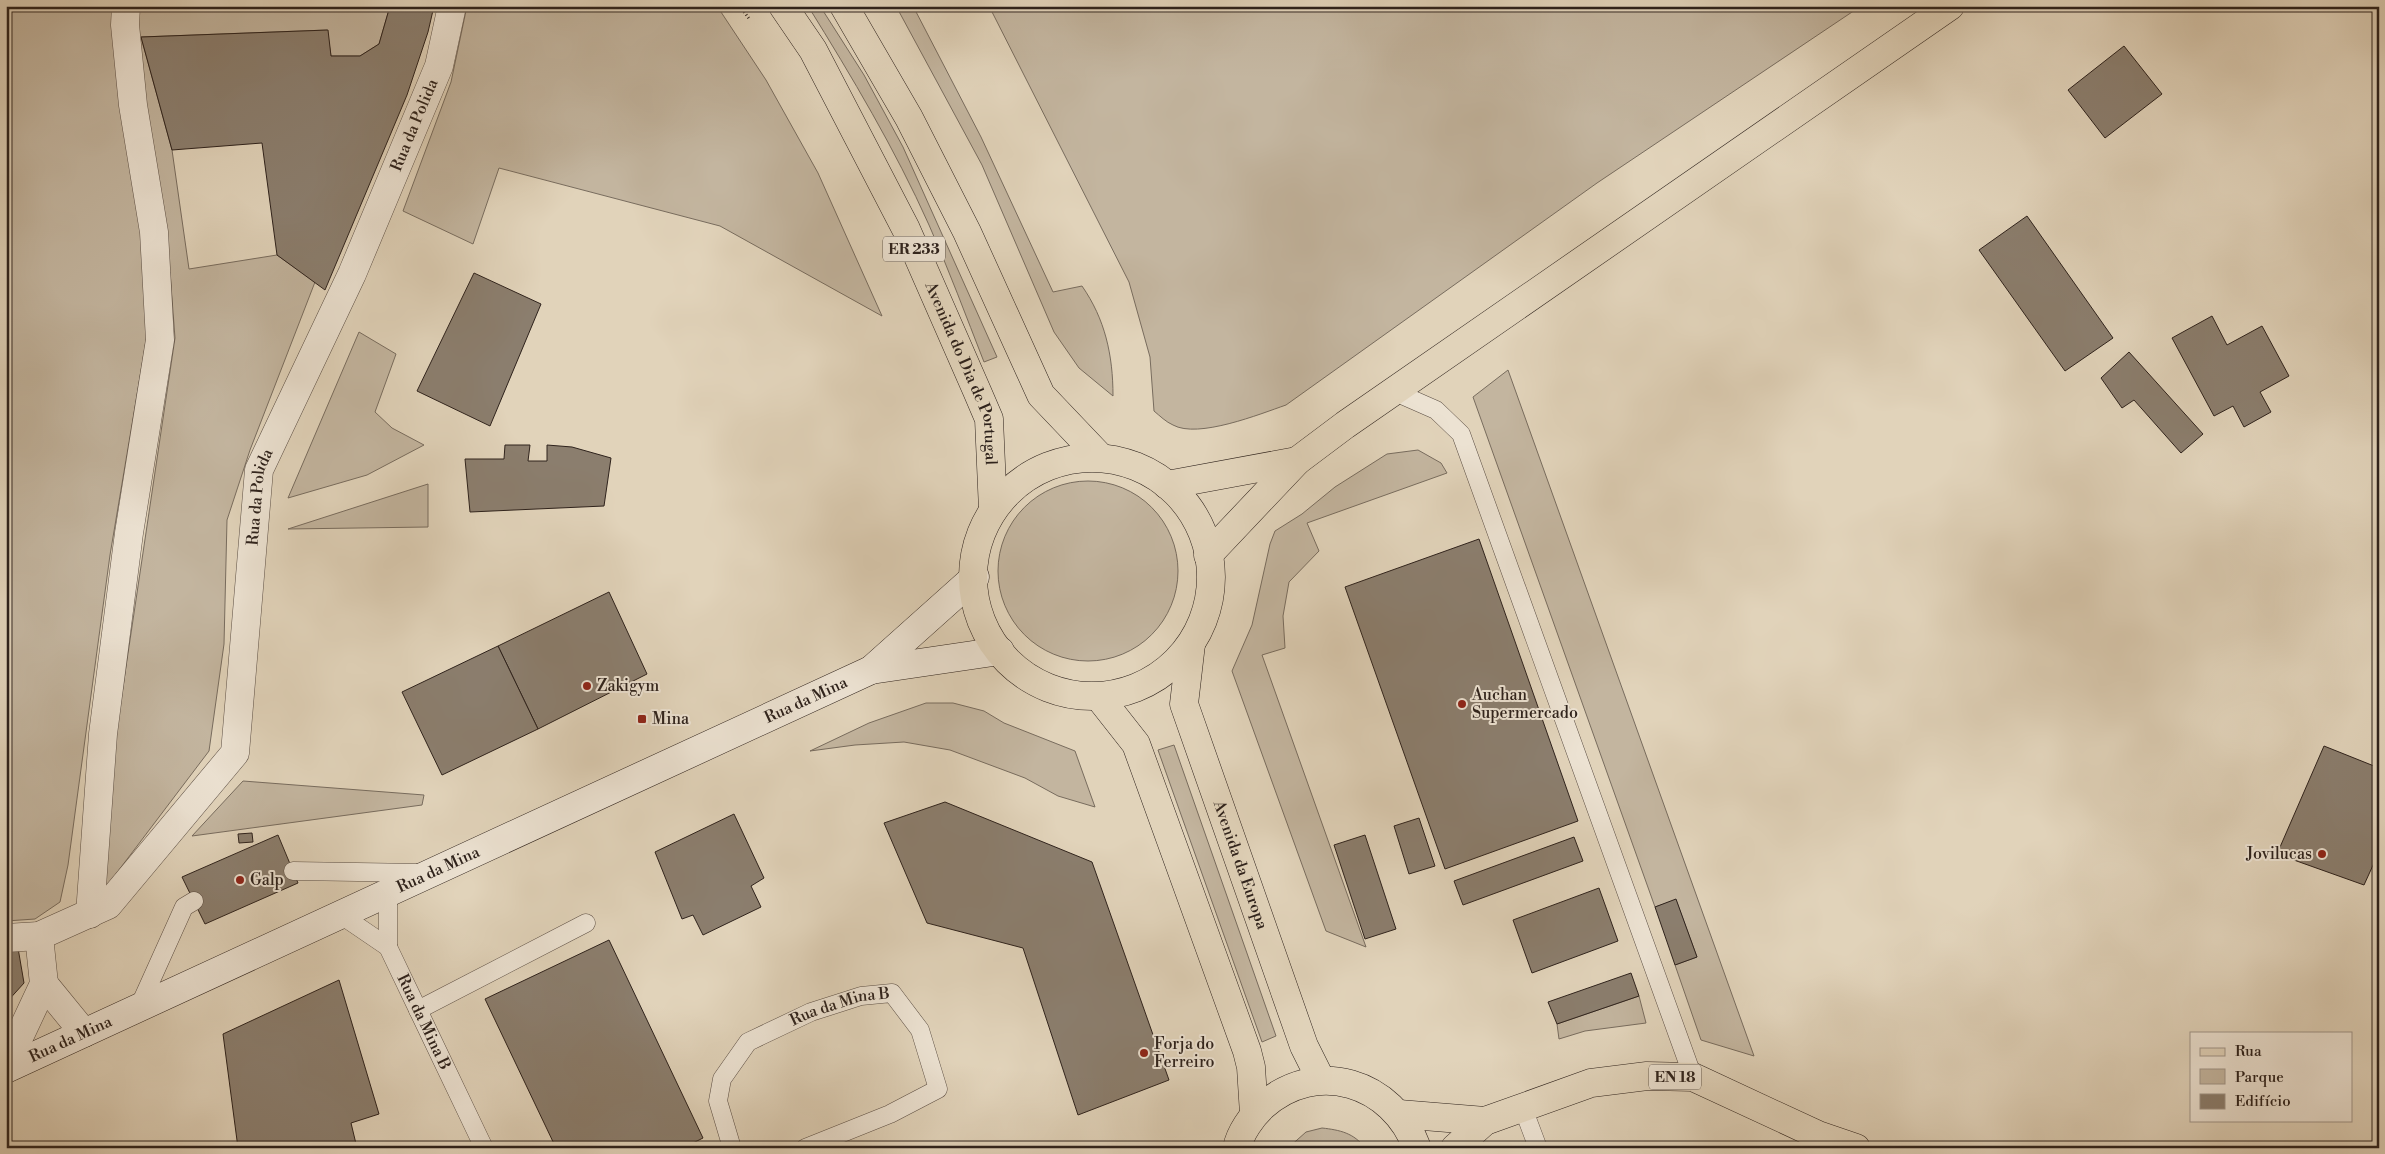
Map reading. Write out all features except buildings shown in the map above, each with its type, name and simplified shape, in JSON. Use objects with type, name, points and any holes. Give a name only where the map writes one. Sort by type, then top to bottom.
[{"type":"main road","name":"Avenida do Dia de Portugal","points":[[783,6],[813,50],[906,229],[989,419],[993,510]]},
{"type":"main road","name":"ER 233","points":[[844,6],[909,118],[963,223],[1040,395],[1100,457]]},
{"type":"main road","points":[[1208,556],[1297,461],[1345,425],[1950,6]]},
{"type":"main road","points":[[1087,457],[1100,457],[1129,463],[1162,479],[1193,513],[1205,538],[1211,571],[1206,612],[1191,644],[1173,664],[1142,686],[1099,697],[1043,687],[1013,667],[988,637],[976,605],[974,554],[993,510],[1017,484],[1046,466],[1087,457]]},
{"type":"main road","points":[[1167,485],[1297,461]]},
{"type":"main road","name":"Avenida da Europa","points":[[1191,644],[1184,704],[1304,1046],[1321,1080]]},
{"type":"main road","points":[[1099,697],[1136,744],[1247,1051],[1254,1114]]},
{"type":"main road","name":"EN 18","points":[[1455,1148],[1485,1121],[1591,1084],[1647,1076],[1693,1077],[1818,1135],[1856,1148]]},
{"type":"main road","points":[[1237,1148],[1238,1142],[1254,1114],[1273,1097],[1296,1086],[1321,1080],[1360,1086],[1388,1104],[1399,1114],[1412,1133],[1417,1148]]},
{"type":"main road","name":"EN 18","points":[[1399,1114],[1485,1121]]},
{"type":"street","points":[[90,914],[103,734],[129,533],[160,340],[154,232],[133,105],[126,6]]},
{"type":"street","name":"Rua da Polida","points":[[6,938],[39,936],[108,906],[235,753],[259,470],[368,238],[439,66],[452,6]]},
{"type":"street","points":[[871,670],[975,577]]},
{"type":"street","points":[[871,670],[1000,651]]},
{"type":"street","name":"Rua da Mina","points":[[6,1069],[341,914],[388,895],[871,670]]},
{"type":"street","points":[[6,1065],[44,984],[39,936]]},
{"type":"street","points":[[44,984],[84,1032]]},
{"type":"lane","points":[[1395,392],[1436,410],[1461,434],[1490,509],[1693,1077]]},
{"type":"lane","points":[[293,871],[434,873]]},
{"type":"lane","points":[[388,895],[388,947]]},
{"type":"lane","points":[[139,1007],[184,907],[194,901]]},
{"type":"lane","name":"Rua da Mina B","points":[[341,914],[388,947],[484,1148]]},
{"type":"lane","points":[[418,1010],[586,923]]},
{"type":"lane","name":"Rua da Mina B","points":[[732,1148],[718,1101],[722,1080],[748,1042],[811,1012],[861,996],[892,993],[920,1030],[938,1089],[890,1114],[805,1148]]},
{"type":"lane","points":[[1523,1108],[1538,1148]]},
{"type":"green space","points":[[6,6],[147,6],[147,11],[270,11],[270,6],[390,6],[379,44],[360,56],[331,56],[327,30],[141,37],[172,150],[189,269],[277,255],[315,282],[250,450],[227,520],[224,644],[209,751],[103,891],[116,734],[175,338],[170,272],[147,335],[110,555],[68,865],[60,902],[35,919],[6,921]]},
{"type":"green space","points":[[467,6],[717,6],[766,80],[818,173],[882,316],[720,226],[499,168],[473,244],[403,211],[451,82]]},
{"type":"green space","points":[[808,6],[820,6],[864,75],[903,147],[997,357],[984,362],[944,259],[916,197],[841,59]]},
{"type":"green space","points":[[896,6],[913,6],[981,137],[1053,292],[1082,286],[1097,311],[1109,352],[1113,396],[1079,368],[1054,332],[982,165]]},
{"type":"green space","points":[[989,6],[1861,6],[1597,183],[1286,405],[1229,424],[1198,429],[1184,429],[1165,421],[1154,411],[1150,357],[1129,282]]},
{"type":"green space","points":[[359,332],[396,354],[375,412],[392,428],[424,445],[367,475],[288,498]]},
{"type":"green space","points":[[1508,370],[1754,1056],[1701,1040],[1675,965],[1697,957],[1676,900],[1655,907],[1473,397]]},
{"type":"green space","points":[[1418,450],[1441,463],[1447,473],[1307,523],[1319,551],[1289,582],[1283,616],[1285,648],[1262,655],[1366,947],[1326,931],[1232,671],[1252,625],[1270,544],[1275,531],[1302,514],[1335,487],[1387,454]]},
{"type":"green space","points":[[1088,481],[1122,488],[1138,496],[1157,514],[1163,521],[1174,545],[1178,571],[1171,605],[1163,621],[1145,640],[1138,646],[1114,657],[1088,661],[1054,654],[1038,646],[1019,628],[1013,621],[1002,597],[998,571],[1005,537],[1013,521],[1031,502],[1038,496],[1062,485]]},
{"type":"green space","points":[[428,484],[428,527],[288,529]]},
{"type":"green space","points":[[926,703],[953,703],[984,711],[1004,723],[1075,751],[1095,807],[1058,796],[1025,778],[950,750],[904,742],[855,745],[810,751],[869,723]]},
{"type":"green space","points":[[1174,745],[1276,1036],[1262,1042],[1158,750]]},
{"type":"green space","points":[[243,781],[424,795],[422,805],[192,836]]},
{"type":"green space","points":[[1639,996],[1646,1023],[1585,1031],[1559,1039],[1557,1024]]},
{"type":"green space","points":[[1322,1128],[1346,1133],[1365,1148],[1288,1148],[1306,1132]]},
{"type":"place","name":"Zakigym","points":[[587,686]]},
{"type":"place","name":"Auchan Supermercado","points":[[1462,704]]},
{"type":"place","name":"Mina","points":[[642,719]]},
{"type":"place","name":"Jovilucas","points":[[2322,854]]},
{"type":"place","name":"Galp","points":[[240,880]]},
{"type":"place","name":"Forja do Ferreiro","points":[[1144,1053]]}]
